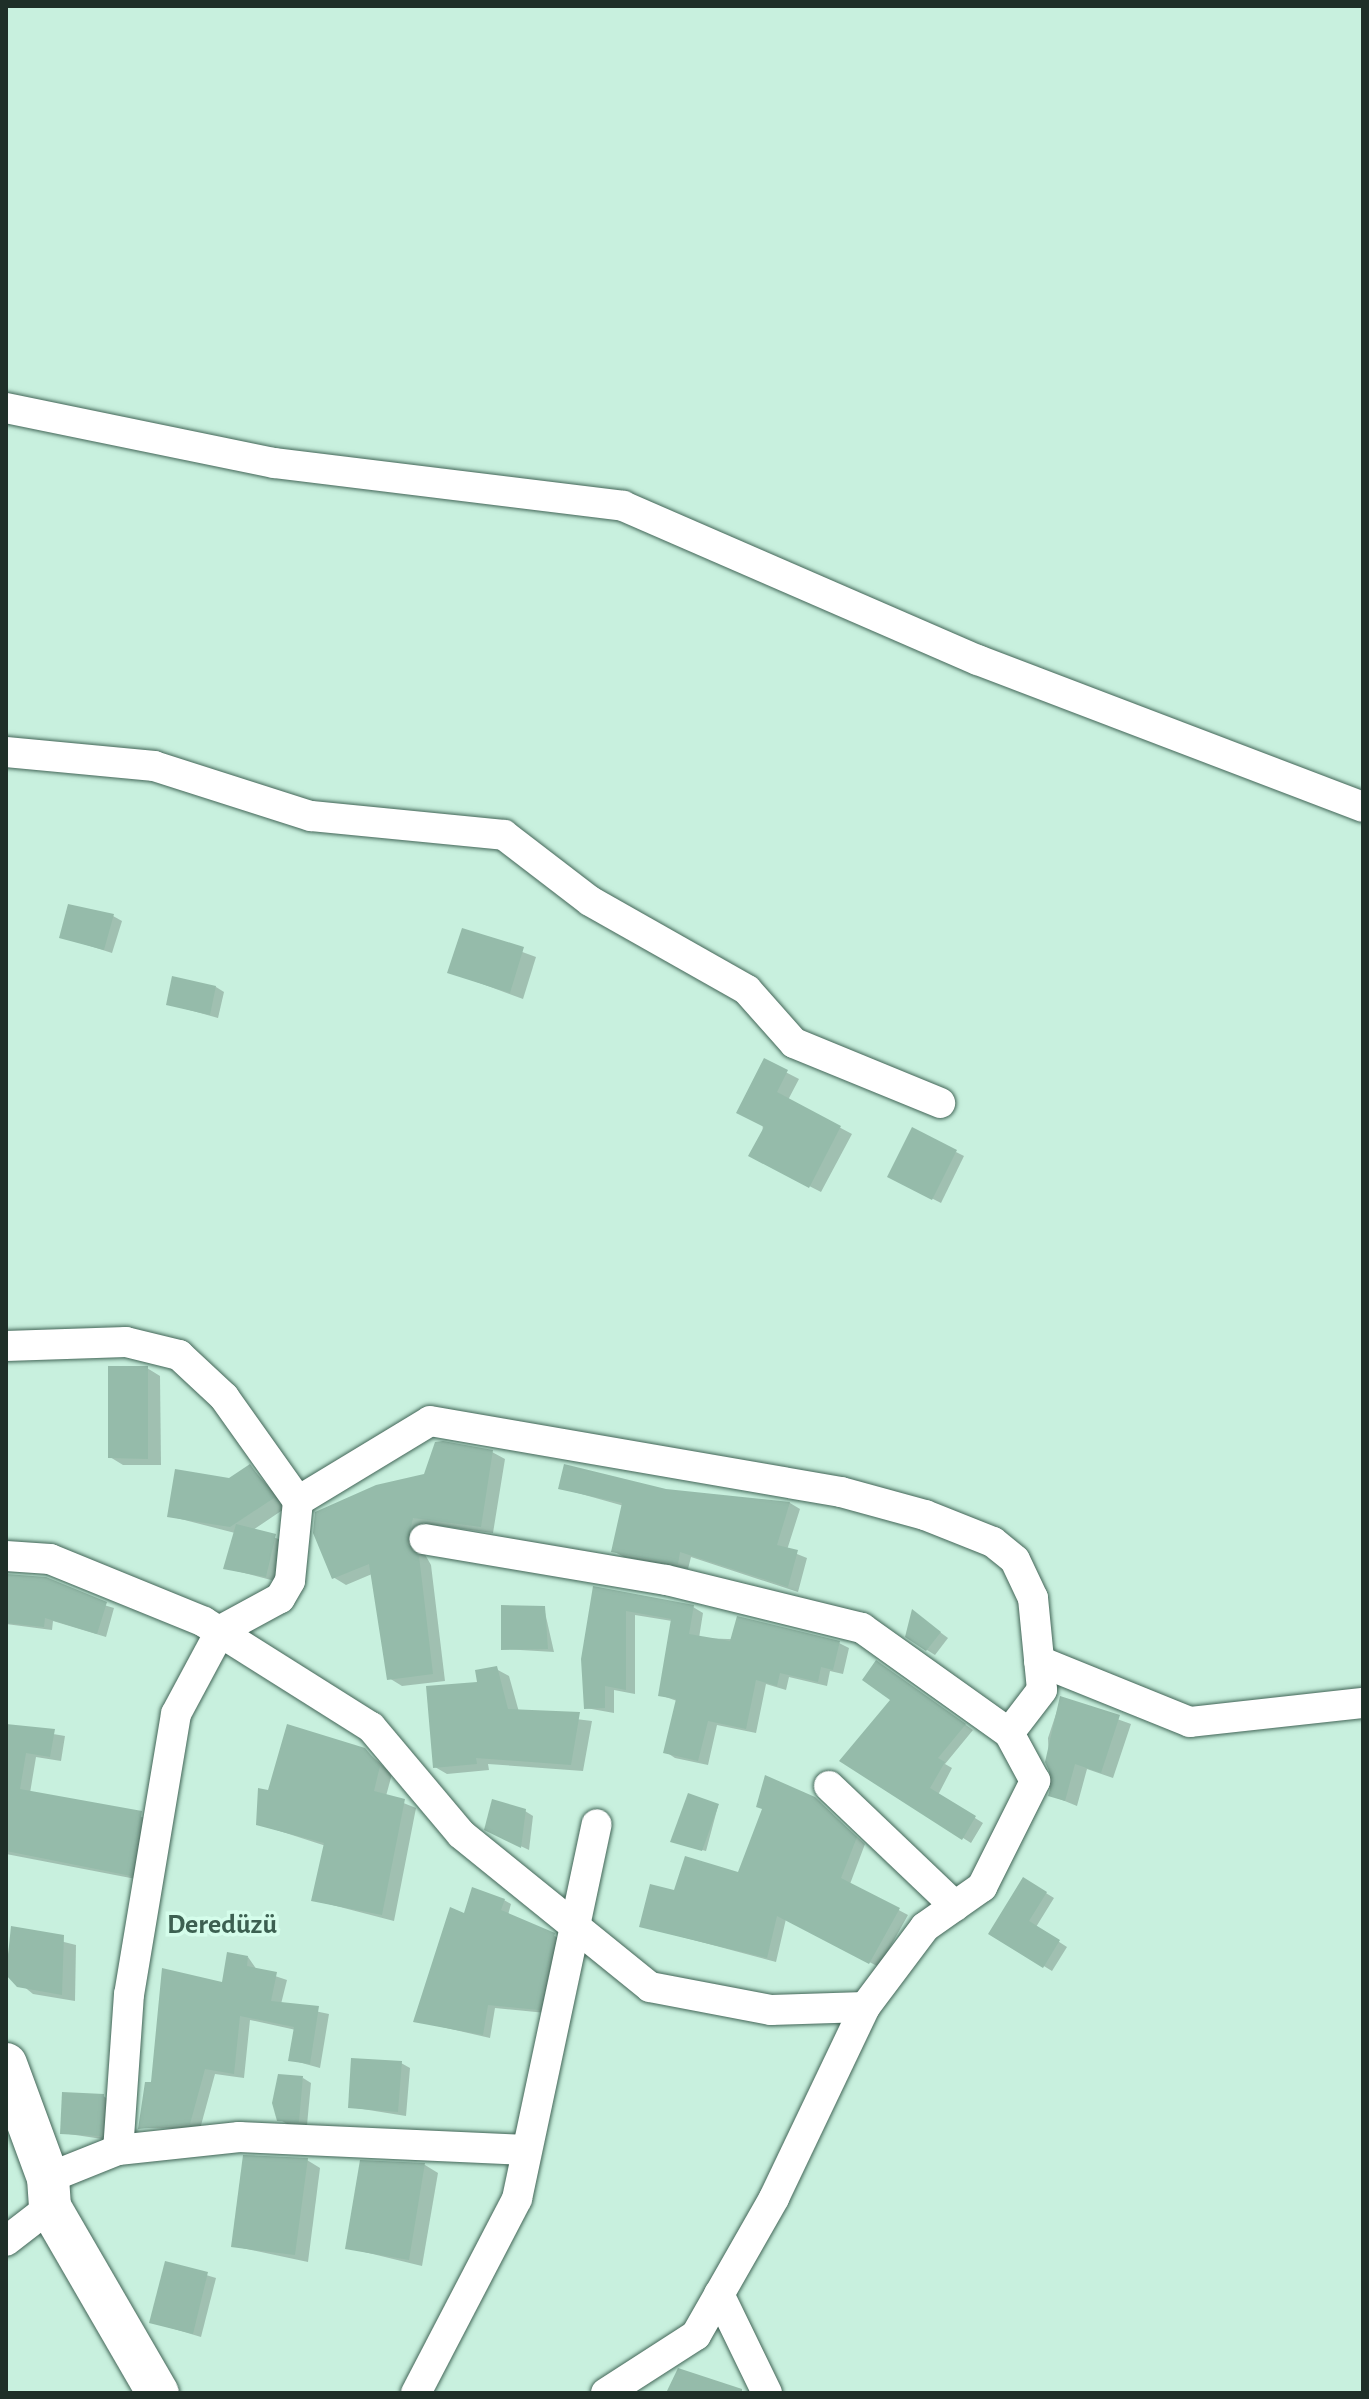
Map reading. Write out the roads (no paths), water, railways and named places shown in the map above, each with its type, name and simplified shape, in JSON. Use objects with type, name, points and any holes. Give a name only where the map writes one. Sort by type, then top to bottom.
[{"type":"street","points":[[6,408],[274,463],[623,506],[978,660],[1363,807]]},
{"type":"street","points":[[6,752],[154,766],[311,816],[504,835],[590,901],[747,990],[794,1043],[940,1103]]},
{"type":"street","points":[[6,1346],[162,1346],[224,1397],[298,1501],[290,1581],[280,1598],[221,1630],[176,1714],[129,1994],[118,2150]]},
{"type":"street","points":[[298,1501],[430,1421],[841,1492],[925,1515],[993,1542],[1015,1560],[1033,1598],[1042,1690],[1009,1733]]},
{"type":"street","points":[[424,1539],[666,1580],[862,1628],[1009,1733],[1035,1781],[982,1887],[925,1927],[865,2007],[774,2198],[696,2335],[606,2393]]},
{"type":"street","points":[[6,1556],[50,1559],[221,1630],[371,1727],[461,1834],[572,1930],[650,1987],[771,2010],[865,2007]]},
{"type":"street","points":[[1039,1661],[1190,1722],[1363,1703]]},
{"type":"street","points":[[829,1786],[955,1906]]},
{"type":"street","points":[[416,2393],[517,2199],[597,1824]]},
{"type":"street","points":[[6,2064],[49,2193],[158,2393]]},
{"type":"street","points":[[6,2241],[49,2193],[118,2150],[239,2137],[527,2150]]},
{"type":"street","points":[[719,2294],[767,2393]]},
{"type":"district","name":"Deredüzü","points":[[222,1925]]}]
